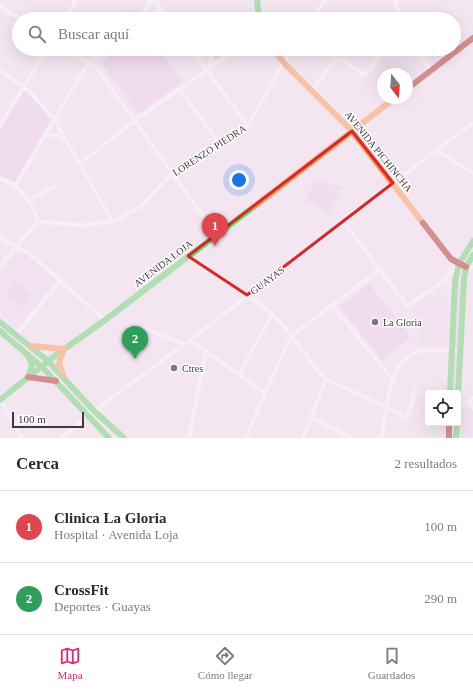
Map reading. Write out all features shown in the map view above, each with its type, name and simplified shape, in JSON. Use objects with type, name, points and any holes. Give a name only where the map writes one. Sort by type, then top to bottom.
[{"type":"street","points":[[70,12],[75,0]]},
{"type":"street","points":[[145,12],[151,0]]},
{"type":"street","points":[[154,0],[161,10],[157,12]]},
{"type":"street","points":[[258,0],[259,12]]},
{"type":"street","points":[[317,12],[325,0]]},
{"type":"street","points":[[395,0],[398,12]]},
{"type":"street","points":[[0,6],[12,14]]},
{"type":"street","points":[[461,47],[473,38]]},
{"type":"street","points":[[0,125],[43,56]]},
{"type":"street","points":[[78,56],[96,67],[134,121],[173,172],[216,234]]},
{"type":"street","points":[[15,186],[89,63],[98,56]]},
{"type":"street","points":[[195,56],[248,126]]},
{"type":"street","points":[[206,70],[211,62],[211,56]]},
{"type":"street","points":[[80,164],[134,121],[227,56]]},
{"type":"street","name":"AVENIDA PICHINCHA","points":[[278,56],[352,131],[451,259],[466,267]]},
{"type":"street","name":"LORENZO PIEDRA","points":[[38,222],[83,225],[113,222],[141,206],[173,172],[189,160],[220,144],[248,126],[288,56]]},
{"type":"street","points":[[312,90],[335,60],[339,59],[344,61],[364,74],[367,73],[372,67],[378,56]]},
{"type":"street","points":[[421,56],[431,70]]},
{"type":"street","points":[[413,84],[449,56]]},
{"type":"street","points":[[0,71],[24,87],[38,100],[54,119],[113,222]]},
{"type":"street","points":[[179,90],[220,144]]},
{"type":"street","name":"AVENIDA LOJA","points":[[0,399],[41,366],[105,320],[387,104]]},
{"type":"street","name":"GUAYAS","points":[[61,438],[94,411],[190,340],[473,123]]},
{"type":"street","points":[[43,138],[53,134],[59,135],[66,140]]},
{"type":"street","points":[[436,150],[473,173]]},
{"type":"street","points":[[0,178],[15,186],[28,201],[37,215],[38,222],[15,247],[0,267]]},
{"type":"street","points":[[28,201],[56,186]]},
{"type":"street","points":[[344,222],[379,270],[408,306],[444,280],[459,264],[473,241]]},
{"type":"street","points":[[0,238],[30,254],[105,320]]},
{"type":"street","points":[[458,390],[463,291],[466,267],[473,255]]},
{"type":"street","points":[[188,256],[247,295],[272,314],[292,336],[318,371],[326,379],[407,417],[416,390]]},
{"type":"street","points":[[450,390],[455,288],[459,264]]},
{"type":"street","points":[[466,267],[473,267]]},
{"type":"street","points":[[247,438],[265,393],[292,336],[379,270]]},
{"type":"street","points":[[444,280],[455,288]]},
{"type":"street","points":[[16,335],[60,281]]},
{"type":"street","points":[[332,305],[393,380]]},
{"type":"street","points":[[239,375],[272,314]]},
{"type":"street","points":[[0,322],[48,361],[94,411],[124,438]]},
{"type":"street","points":[[143,328],[184,344]]},
{"type":"street","points":[[0,331],[41,366],[109,438]]},
{"type":"street","points":[[190,340],[265,393]]},
{"type":"street","points":[[30,346],[64,350],[60,356],[59,363],[64,378]]},
{"type":"street","points":[[382,438],[393,380],[398,368],[403,362],[416,353],[426,350],[460,352]]},
{"type":"street","points":[[190,438],[206,351]]},
{"type":"street","points":[[26,352],[32,365],[28,377],[57,382]]},
{"type":"street","points":[[303,438],[326,379]]},
{"type":"street","points":[[0,399],[22,438]]},
{"type":"street","points":[[461,406],[471,399],[473,408]]},
{"type":"street","points":[[310,418],[352,438]]},
{"type":"street","points":[[448,438],[449,426]]},
{"type":"street","points":[[456,438],[457,426]]},
{"type":"highlighted area","points":[[352,131],[393,183],[247,295],[188,256]]},
{"type":"shaded area","points":[[142,9],[140,12],[104,12]]},
{"type":"shaded area","points":[[110,56],[163,56],[183,82],[138,113],[101,63]]},
{"type":"shaded area","points":[[214,56],[221,56],[213,61]]},
{"type":"shaded area","points":[[24,90],[44,110],[50,120],[15,183],[0,176],[0,128]]},
{"type":"shaded area","points":[[315,181],[342,187],[329,212],[306,200]]},
{"type":"shaded area","points":[[24,253],[55,280],[18,327],[0,312],[0,275],[13,257]]},
{"type":"shaded area","points":[[16,282],[32,294],[21,307],[6,295]]},
{"type":"shaded area","points":[[455,282],[460,282],[460,294],[463,294],[457,390],[450,390],[455,351]]},
{"type":"shaded area","name":"La Gloria","points":[[369,284],[411,337],[382,360],[340,307]]},
{"type":"shaded area","points":[[448,296],[448,346],[418,345],[418,323],[410,309],[426,298]]},
{"type":"shaded area","points":[[471,408],[473,411],[473,438],[460,438],[461,415],[465,410]]},
{"type":"traffic: fast","points":[[257,0],[258,12]]},
{"type":"traffic: fast","points":[[0,400],[52,358],[105,320],[253,207]]},
{"type":"traffic: fast","points":[[450,390],[455,282],[459,264],[473,241]]},
{"type":"traffic: fast","points":[[458,390],[464,279],[466,267],[473,255]]},
{"type":"traffic: fast","points":[[0,322],[48,361],[94,411],[124,438]]},
{"type":"traffic: fast","points":[[0,331],[43,368],[109,438]]},
{"type":"traffic: fast","points":[[28,355],[32,365],[29,375]]},
{"type":"traffic: fast","points":[[456,438],[457,426]]},
{"type":"traffic: slow","points":[[278,56],[352,131],[423,223]]},
{"type":"traffic: slow","points":[[253,207],[387,104]]},
{"type":"traffic: slow","points":[[31,346],[64,349]]},
{"type":"traffic: slow","points":[[63,351],[59,363],[63,374]]},
{"type":"traffic: jam","points":[[461,47],[473,38]]},
{"type":"traffic: jam","points":[[413,84],[450,56]]},
{"type":"traffic: jam","points":[[423,223],[451,259],[466,267]]},
{"type":"traffic: jam","points":[[28,377],[56,381]]},
{"type":"traffic: jam","points":[[449,426],[449,438]]},
{"type":"place","name":"Clinica La Gloria","points":[[215,246]]},
{"type":"place","name":"La Gloria","points":[[375,322]]},
{"type":"place","name":"CrossFit","points":[[135,359]]},
{"type":"place","name":"Ctres","points":[[174,368]]}]
